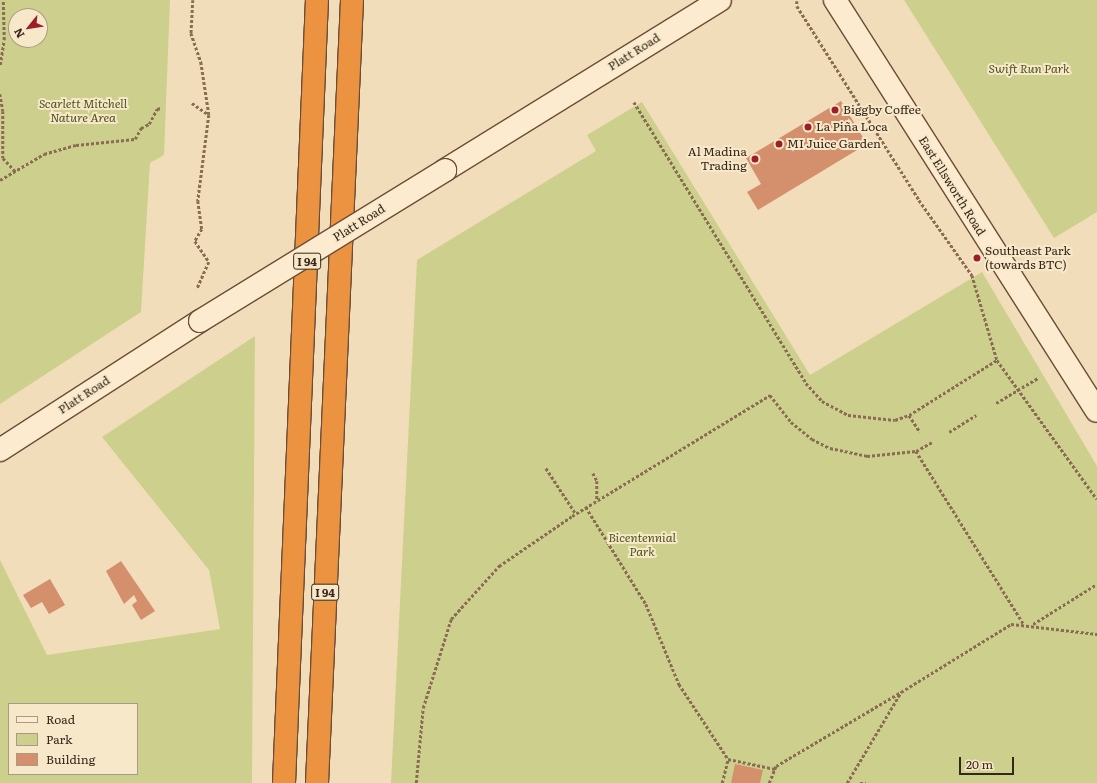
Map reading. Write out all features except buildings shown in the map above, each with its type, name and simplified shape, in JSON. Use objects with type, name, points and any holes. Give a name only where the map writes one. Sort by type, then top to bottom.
[{"type":"highway","name":"I 94","points":[[284,783],[317,0]]},
{"type":"highway","name":"I 94","points":[[317,783],[352,0]]},
{"type":"main road","name":"Platt Road","points":[[0,450],[200,321],[720,0]]},
{"type":"main road","name":"East Ellsworth Road","points":[[835,0],[1097,411]]},
{"type":"path","points":[[0,64],[4,40],[3,0]]},
{"type":"path","points":[[193,0],[191,33],[201,62],[209,115],[198,201],[202,229],[195,241],[209,262],[197,289]]},
{"type":"path","points":[[797,1],[797,6],[915,194],[972,275],[997,360],[1016,391],[1097,499]]},
{"type":"path","points":[[0,94],[3,111],[3,158],[15,171]]},
{"type":"path","points":[[634,102],[814,393],[848,416],[882,421],[909,415],[997,360]]},
{"type":"path","points":[[192,103],[209,115]]},
{"type":"path","points":[[0,180],[15,171],[36,162],[44,154],[76,145],[135,139],[141,128],[149,124],[157,109],[161,108]]},
{"type":"path","points":[[996,403],[1038,378]]},
{"type":"path","points":[[416,783],[423,708],[451,619],[500,566],[586,507],[770,395],[791,422],[812,439],[830,448],[866,456],[916,451],[932,442]]},
{"type":"path","points":[[909,415],[920,432]]},
{"type":"path","points":[[949,432],[976,415]]},
{"type":"path","points":[[916,451],[1023,623]]},
{"type":"path","points":[[546,468],[576,514]]},
{"type":"path","points":[[593,473],[597,481],[597,501]]},
{"type":"path","points":[[586,507],[646,604],[679,684],[728,759],[775,769]]},
{"type":"path","points":[[1033,625],[1097,584]]},
{"type":"path","points":[[768,783],[775,769],[1011,624],[1023,623],[1097,634]]},
{"type":"path","points":[[846,783],[901,692]]},
{"type":"path","points":[[722,783],[728,759]]},
{"type":"path","points":[[860,783],[866,783]]},
{"type":"green space","name":"Scarlett Mitchell Nature Area","points":[[0,0],[170,0],[164,155],[150,163],[141,312],[0,404]]},
{"type":"green space","name":"Swift Run Park","points":[[904,0],[1097,0],[1097,212],[1054,238]]},
{"type":"green space","name":"Bicentennial Park","points":[[642,102],[810,375],[982,272],[1097,466],[1097,783],[391,783],[417,260],[596,151],[587,135]]},
{"type":"green space","points":[[255,336],[252,783],[0,783],[0,560],[47,655],[220,629],[209,570],[102,437]]},
{"type":"place","name":"Biggby Coffee","points":[[835,110]]},
{"type":"place","name":"La Piña Loca","points":[[808,127]]},
{"type":"place","name":"MI Juice Garden","points":[[779,144]]},
{"type":"place","name":"Al Madina Trading","points":[[755,159]]},
{"type":"place","name":"Southeast Park (towards BTC)","points":[[977,258]]}]
